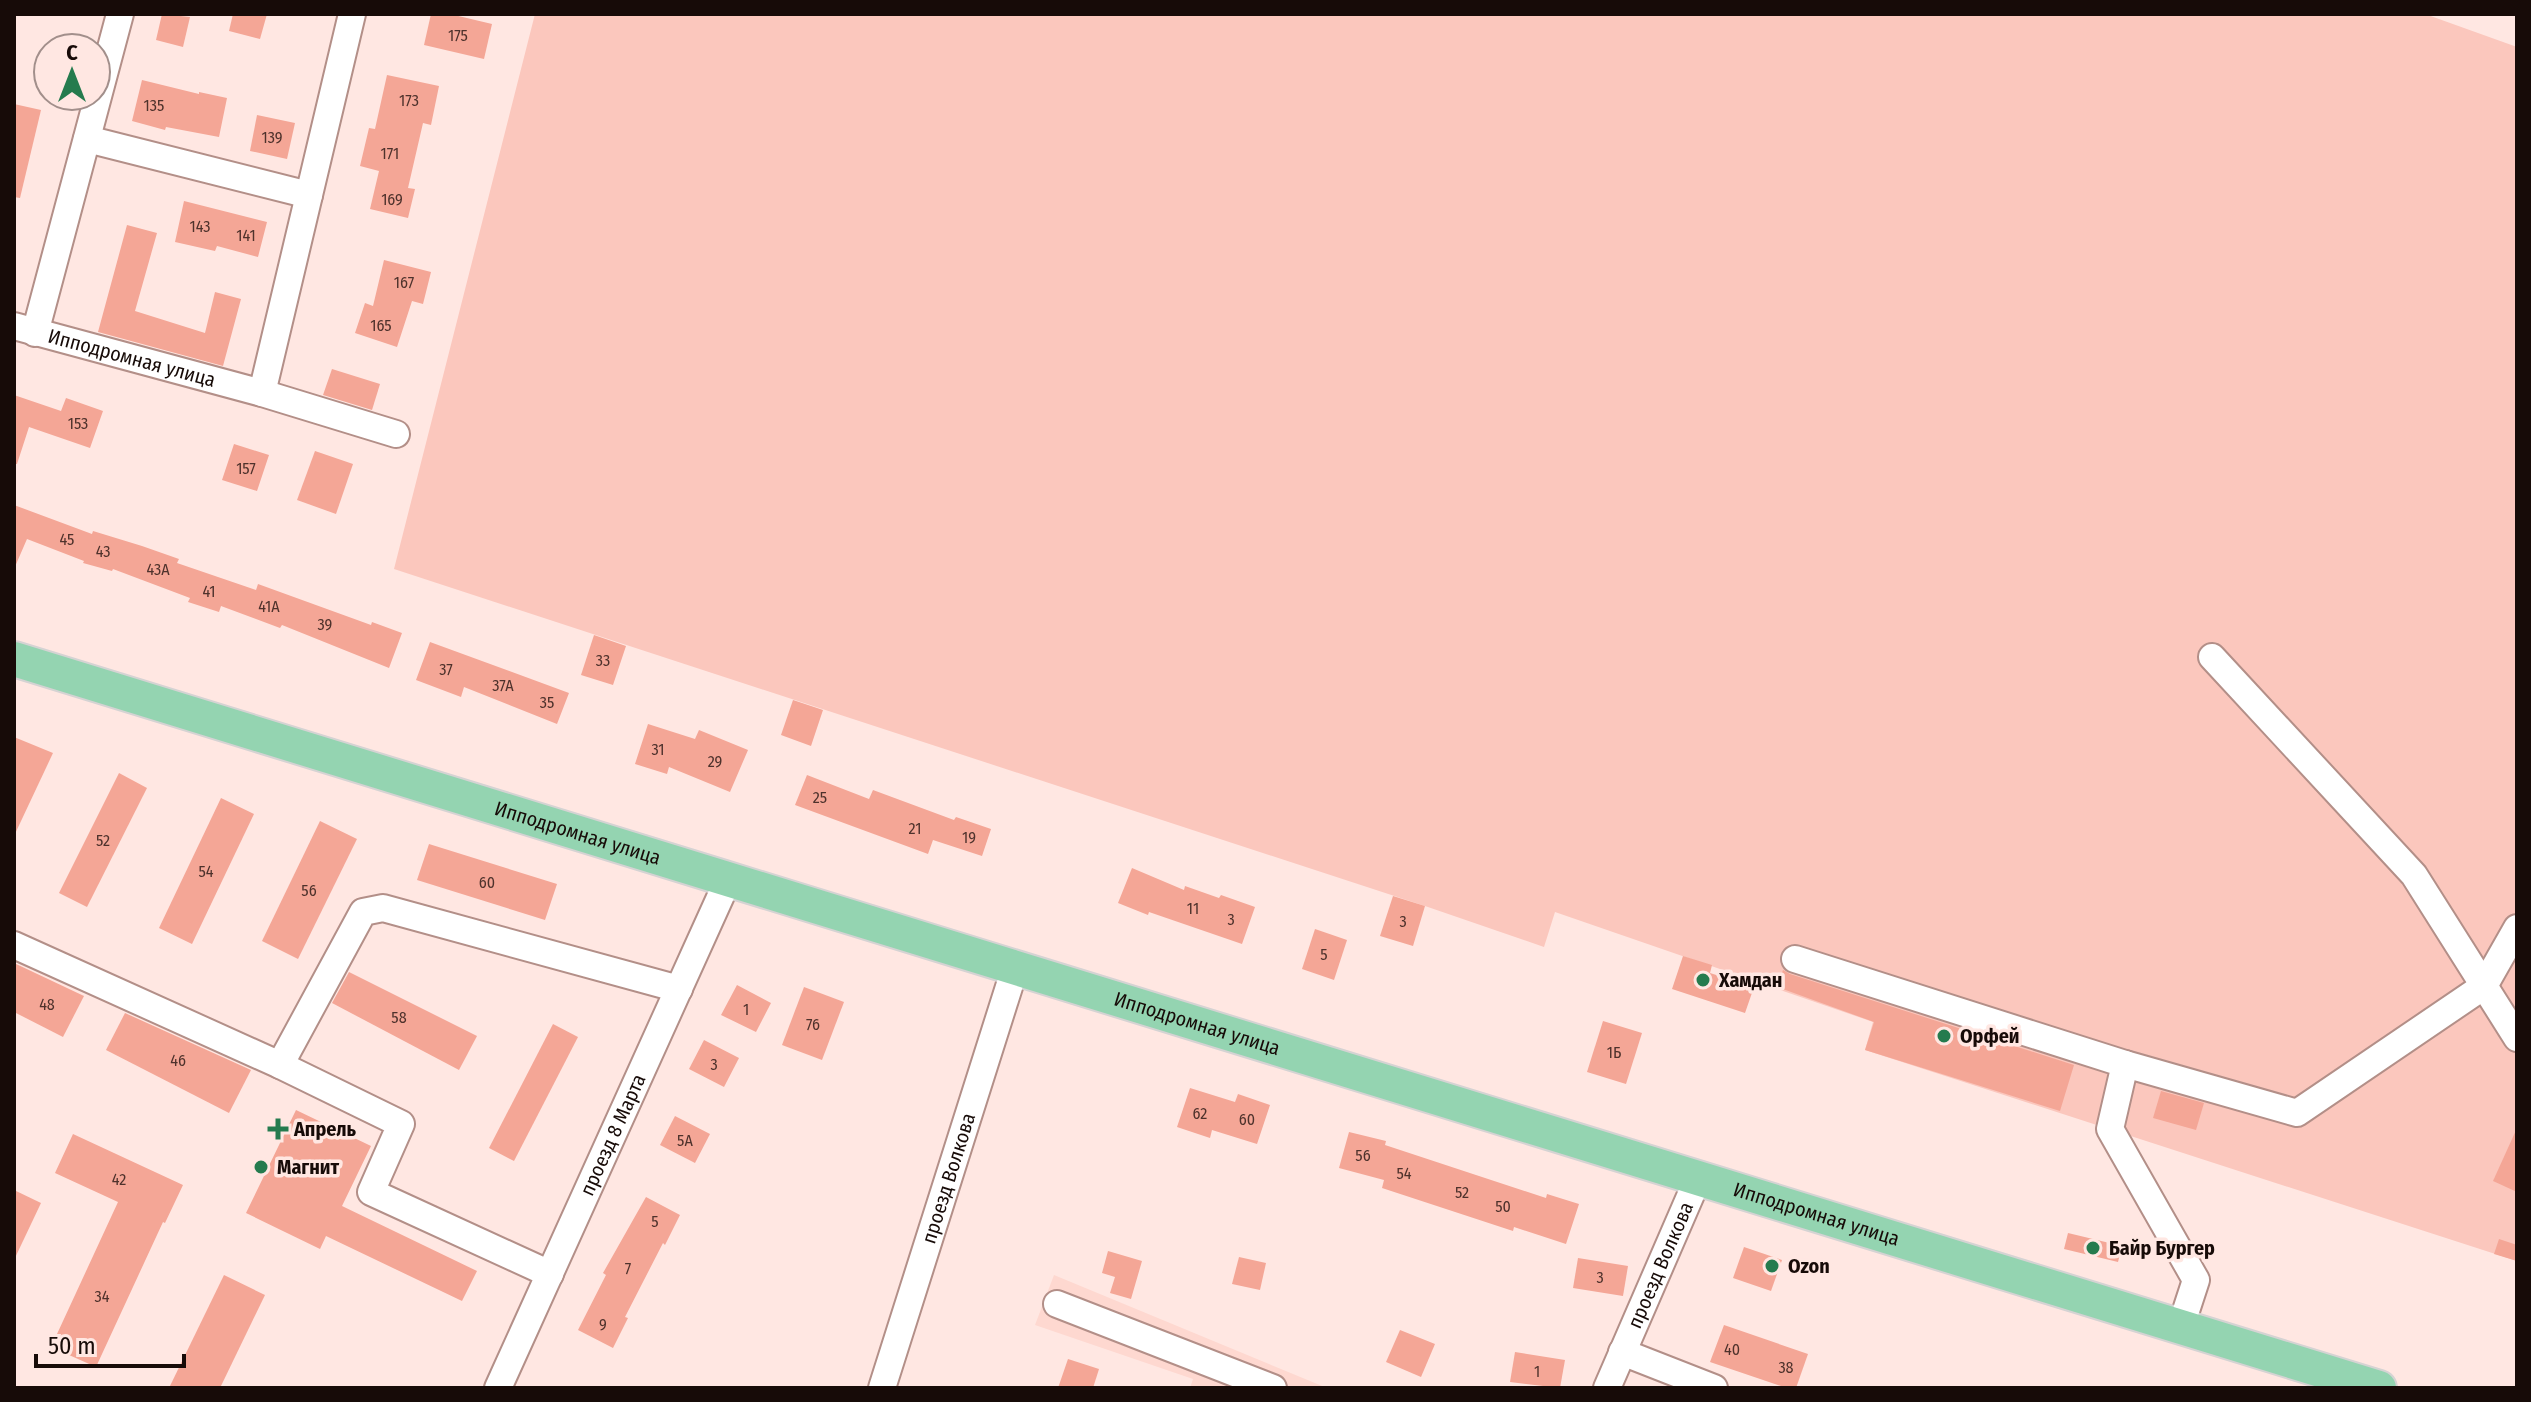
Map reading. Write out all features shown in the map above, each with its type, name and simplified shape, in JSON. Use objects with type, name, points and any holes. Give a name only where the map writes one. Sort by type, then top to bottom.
[{"type":"main road","name":"Ипподромная улица","points":[[14,659],[2379,1388]]},
{"type":"street","name":"Ипподромная улица","points":[[120,14],[87,139],[24,329],[262,393],[396,434]]},
{"type":"street","points":[[262,393],[352,14]]},
{"type":"street","points":[[87,139],[309,195]]},
{"type":"street","points":[[2212,657],[2414,875],[2517,1038]]},
{"type":"street","name":"проезд 8 Марта","points":[[498,1388],[728,880]]},
{"type":"street","points":[[280,1065],[363,912],[383,908],[679,989]]},
{"type":"street","points":[[1795,959],[2125,1064],[2297,1113],[2484,986],[2517,928]]},
{"type":"street","points":[[14,945],[280,1065],[401,1124],[371,1192],[550,1274]]},
{"type":"street","name":"проезд Волкова","points":[[882,1388],[1015,968]]},
{"type":"street","points":[[2125,1064],[2110,1129],[2196,1280],[2181,1326]]},
{"type":"street","name":"проезд Волкова","points":[[1607,1388],[1699,1176]]},
{"type":"street","points":[[1057,1304],[1273,1388]]},
{"type":"street","points":[[1622,1352],[1714,1388]]},
{"type":"shaded area","points":[[535,14],[2425,14],[2517,47],[2517,1261],[1865,1050],[1873,1022],[1555,912],[1544,947],[394,569]]},
{"type":"shaded area","points":[[1054,1275],[1327,1388],[1190,1388],[1193,1379],[1035,1325]]},
{"type":"building","points":[[162,14],[190,17],[183,47],[156,40]]},
{"type":"building","points":[[233,14],[267,14],[260,39],[229,31]]},
{"type":"building","points":[[431,14],[450,14],[492,24],[484,59],[424,45]]},
{"type":"building","points":[[387,75],[439,86],[431,125],[423,123],[408,188],[415,189],[408,218],[370,209],[379,171],[360,166],[369,128],[375,129]]},
{"type":"building","points":[[142,80],[227,98],[219,137],[166,127],[165,130],[132,121]]},
{"type":"building","points":[[14,104],[32,108],[32,112],[41,112],[20,198],[14,197]]},
{"type":"building","points":[[257,115],[295,123],[287,159],[250,151]]},
{"type":"building","points":[[184,201],[267,222],[258,257],[217,246],[215,251],[175,242]]},
{"type":"building","points":[[127,225],[157,233],[135,311],[205,333],[215,292],[241,299],[223,366],[98,332]]},
{"type":"building","points":[[384,260],[431,272],[423,304],[412,301],[397,347],[355,333],[365,303],[373,306]]},
{"type":"building","points":[[332,369],[380,384],[372,410],[323,395]]},
{"type":"building","points":[[14,395],[61,411],[66,398],[103,411],[90,448],[29,427],[17,464],[14,464]]},
{"type":"building","points":[[234,444],[269,455],[257,491],[222,480]]},
{"type":"building","points":[[315,451],[353,464],[336,514],[297,500]]},
{"type":"building","points":[[14,505],[92,534],[93,531],[142,546],[179,559],[177,563],[256,590],[258,584],[371,625],[372,622],[402,633],[389,668],[282,625],[280,628],[221,606],[219,612],[188,602],[190,598],[113,569],[83,563],[27,539],[14,569]]},
{"type":"building","points":[[594,635],[626,646],[613,685],[581,675]]},
{"type":"building","points":[[430,642],[569,693],[557,724],[464,687],[461,697],[416,680]]},
{"type":"building","points":[[793,700],[823,710],[811,746],[781,735]]},
{"type":"building","points":[[648,724],[695,739],[699,730],[748,750],[730,792],[669,767],[667,774],[635,764]]},
{"type":"building","points":[[14,737],[53,753],[14,836]]},
{"type":"building","points":[[119,773],[147,788],[87,907],[59,893]]},
{"type":"building","points":[[807,775],[869,799],[873,790],[954,820],[956,817],[991,829],[982,856],[933,840],[928,854],[795,805]]},
{"type":"building","points":[[221,798],[254,814],[192,944],[159,928]]},
{"type":"building","points":[[320,821],[357,839],[298,959],[262,941]]},
{"type":"building","points":[[429,844],[557,884],[545,920],[417,880]]},
{"type":"building","points":[[1132,868],[1184,890],[1185,886],[1255,907],[1242,944],[1118,903]]},
{"type":"building","points":[[1393,896],[1425,906],[1413,946],[1380,936]]},
{"type":"building","points":[[1315,929],[1347,940],[1334,980],[1302,969]]},
{"type":"building","name":"Хамдан","points":[[1683,956],[1712,965],[1710,973],[1754,987],[1745,1013],[1672,989]]},
{"type":"building","points":[[14,963],[84,996],[63,1037],[14,1012]]},
{"type":"building","name":"Орфей","points":[[1783,970],[2074,1065],[2060,1111],[1865,1050],[1874,1022],[1777,987]]},
{"type":"building","points":[[349,972],[477,1036],[459,1070],[332,1003]]},
{"type":"building","points":[[737,985],[771,1003],[756,1032],[721,1015]]},
{"type":"building","points":[[804,987],[844,1002],[822,1060],[782,1045]]},
{"type":"building","points":[[125,1013],[251,1070],[229,1113],[106,1050]]},
{"type":"building","points":[[1603,1021],[1642,1033],[1626,1084],[1587,1072]]},
{"type":"building","points":[[553,1024],[578,1037],[514,1161],[489,1148]]},
{"type":"building","points":[[704,1040],[739,1058],[724,1087],[689,1069]]},
{"type":"building","points":[[1190,1088],[1235,1102],[1238,1094],[1270,1105],[1257,1144],[1212,1130],[1210,1138],[1177,1127]]},
{"type":"building","points":[[2161,1091],[2204,1103],[2196,1130],[2153,1118]]},
{"type":"building","points":[[296,1110],[371,1146],[342,1206],[477,1271],[462,1301],[326,1236],[320,1249],[246,1213]]},
{"type":"building","points":[[675,1116],[710,1134],[695,1163],[660,1145]]},
{"type":"building","points":[[2517,1128],[2517,1192],[2493,1181]]},
{"type":"building","points":[[1349,1132],[1386,1141],[1385,1145],[1546,1198],[1547,1194],[1579,1204],[1566,1244],[1514,1227],[1513,1231],[1382,1188],[1384,1180],[1339,1168]]},
{"type":"building","points":[[73,1134],[183,1185],[96,1367],[51,1347],[118,1202],[55,1173]]},
{"type":"building","points":[[14,1190],[41,1203],[14,1260]]},
{"type":"building","points":[[646,1197],[680,1215],[625,1317],[628,1318],[613,1348],[578,1330],[606,1275],[603,1273]]},
{"type":"building","name":"Байр Бургер","points":[[2068,1233],[2122,1246],[2118,1262],[2064,1249]]},
{"type":"building","points":[[2499,1239],[2517,1245],[2517,1261],[2494,1254]]},
{"type":"building","points":[[1744,1247],[1782,1260],[1771,1291],[1733,1278]]},
{"type":"building","points":[[1108,1251],[1142,1261],[1131,1299],[1110,1293],[1115,1277],[1102,1273]]},
{"type":"building","points":[[1239,1257],[1266,1263],[1260,1290],[1232,1284]]},
{"type":"building","points":[[1578,1258],[1628,1266],[1623,1296],[1573,1288]]},
{"type":"building","points":[[224,1275],[265,1295],[220,1388],[169,1388]]},
{"type":"building","points":[[1724,1325],[1808,1354],[1796,1388],[1787,1388],[1710,1362]]},
{"type":"building","points":[[1400,1330],[1435,1344],[1421,1377],[1386,1362]]},
{"type":"building","points":[[1515,1352],[1565,1360],[1560,1388],[1510,1382]]},
{"type":"building","points":[[1068,1359],[1099,1369],[1093,1388],[1058,1388]]},
{"type":"place","name":"Хамдан","points":[[1703,980]]},
{"type":"place","name":"Орфей","points":[[1944,1036]]},
{"type":"place","name":"Апрель","points":[[278,1129]]},
{"type":"place","name":"Магнит","points":[[261,1167]]},
{"type":"place","name":"Байр Бургер","points":[[2093,1248]]},
{"type":"place","name":"Ozon","points":[[1772,1266]]}]
